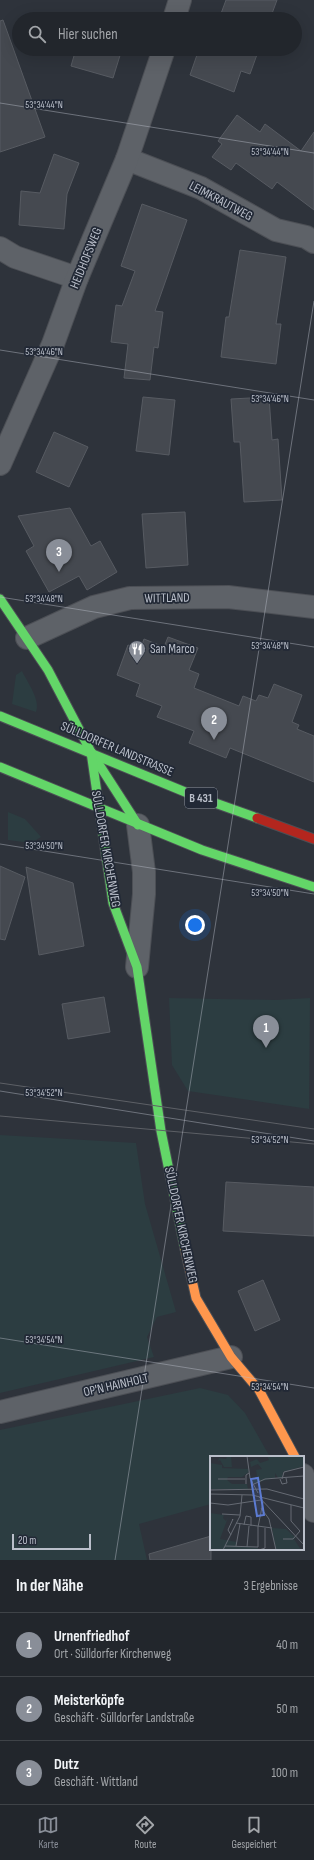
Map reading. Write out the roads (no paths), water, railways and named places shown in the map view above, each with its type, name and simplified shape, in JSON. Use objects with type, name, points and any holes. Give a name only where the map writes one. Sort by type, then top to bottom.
[{"type":"street","points":[[176,12],[180,0]]},
{"type":"street","name":"HEIDHOFSWEG","points":[[0,464],[53,344],[78,278],[127,159],[162,56]]},
{"type":"street","name":"LEIMKRAUTWEG","points":[[127,159],[201,188],[276,230],[306,237],[314,242]]},
{"type":"street","points":[[0,248],[15,257],[78,278]]},
{"type":"street","name":"WITTLAND","points":[[27,638],[94,607],[130,598],[228,597],[314,607]]},
{"type":"street","points":[[1,618],[2,602]]},
{"type":"street","name":"SÜLLDORFER KIRCHENWEG","points":[[2,602],[48,670],[91,752],[138,825],[144,872],[144,894],[137,968]]},
{"type":"street","name":"SÜLLDORFER LANDSTRASSE","points":[[0,716],[91,752],[190,794],[314,839]]},
{"type":"street","name":"SÜLLDORFER KIRCHENWEG","points":[[91,752],[98,809],[113,903],[137,968],[161,1130],[176,1209],[196,1298],[232,1357],[259,1390],[294,1456]]},
{"type":"street","points":[[0,767],[98,809],[202,850],[314,887]]},
{"type":"street","name":"OP'N HAINHOLT","points":[[0,1412],[232,1357]]},
{"type":"street","points":[[304,1478],[314,1511]]},
{"type":"tram line","points":[[0,1083],[314,1129]]},
{"type":"tram line","points":[[0,1116],[314,1144]]},
{"type":"place","name":"Dutz","points":[[59,572]]},
{"type":"place","name":"San Marco","points":[[137,664]]},
{"type":"place","name":"Meisterköpfe","points":[[214,740]]},
{"type":"place","name":"Urnenfriedhof","points":[[266,1048]]}]
